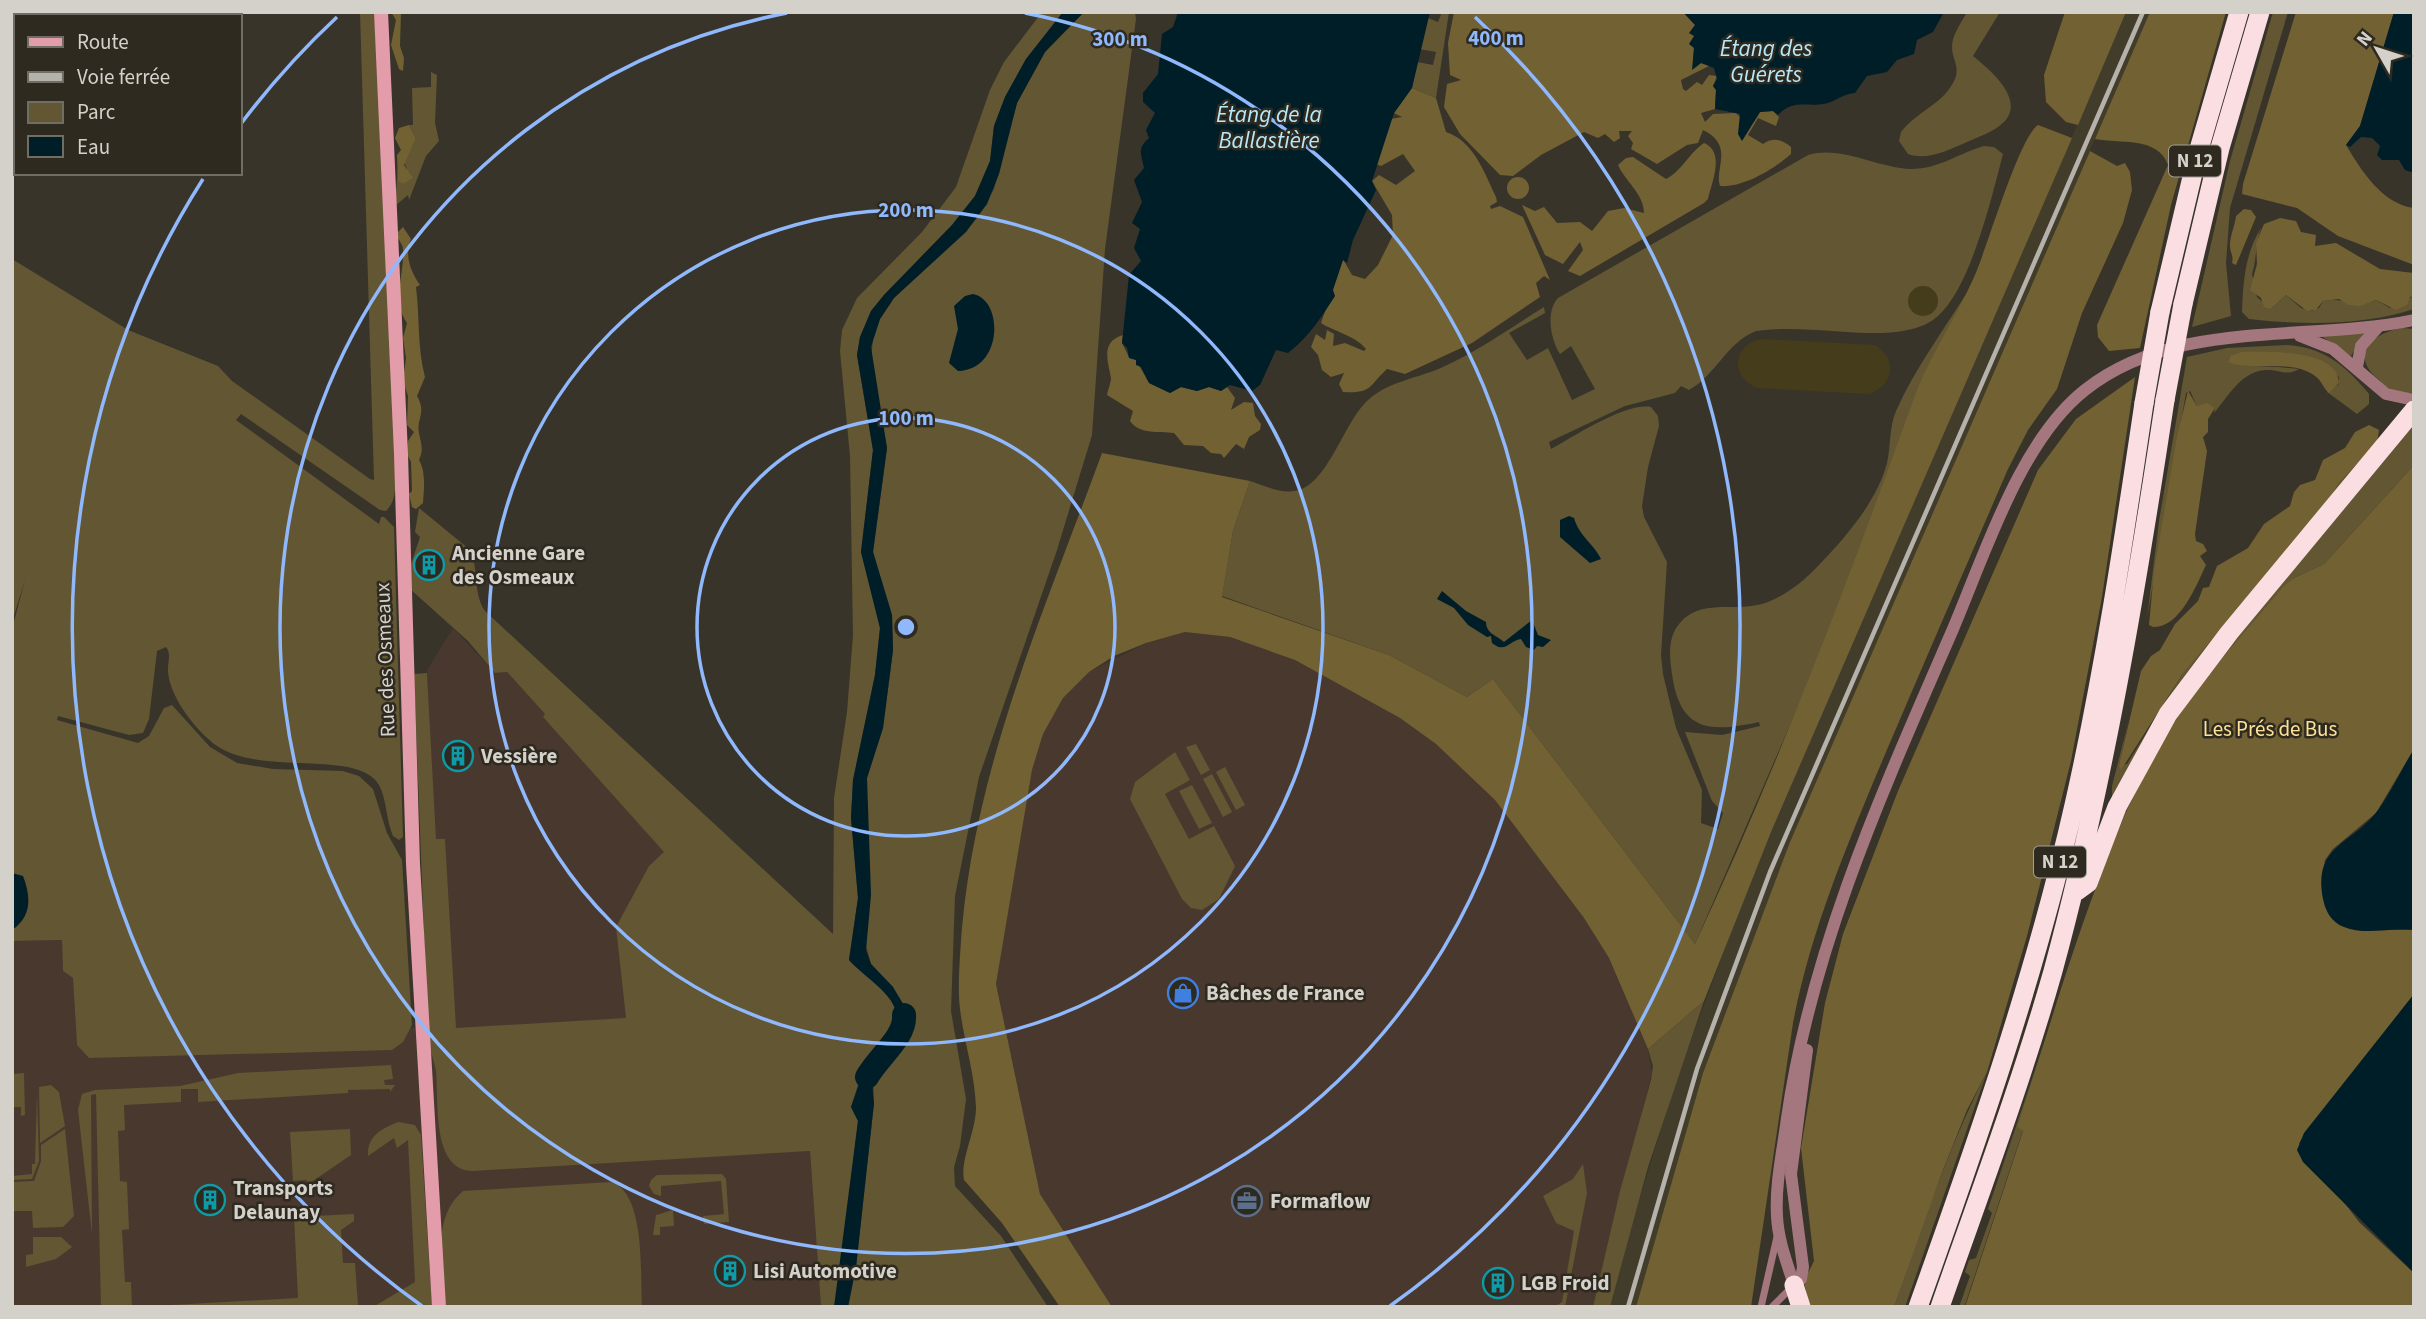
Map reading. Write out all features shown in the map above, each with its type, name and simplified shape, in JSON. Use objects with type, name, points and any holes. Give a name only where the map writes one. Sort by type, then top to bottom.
[{"type":"highway","name":"N 12","points":[[1918,1307],[2022,1004],[2074,805],[2114,603],[2160,312],[2196,156],[2239,12]]},
{"type":"highway","name":"N 12","points":[[1940,1307],[2020,1075],[2073,893],[2113,721],[2183,304],[2220,148],[2260,12]]},
{"type":"highway","points":[[2073,893],[2088,883],[2117,807],[2168,714],[2229,633],[2414,410]]},
{"type":"highway","points":[[1794,1285],[1801,1307]]},
{"type":"main road","name":"Rue des Osmeaux","points":[[381,12],[401,454],[413,864],[439,1307]]},
{"type":"street","points":[[1762,1307],[1778,1230],[1778,1190],[1793,1081],[1816,980],[1870,820],[2017,481],[2042,436],[2086,389],[2146,359],[2208,340],[2378,327],[2413,321]]},
{"type":"street","points":[[2357,367],[2361,346],[2378,327]]},
{"type":"street","points":[[2290,334],[2327,345],[2357,367],[2386,394],[2414,400]]},
{"type":"street","points":[[1772,1307],[1801,1279],[1803,1267],[1793,1199],[1792,1161],[1816,980]]},
{"type":"street","points":[[1778,1230],[1794,1285]]},
{"type":"shaded area","points":[[2126,12],[2150,12],[1790,842],[1703,1073],[1636,1307],[1610,1307],[1629,1233],[1676,1081],[1751,878]]},
{"type":"shaded area","points":[[453,628],[495,673],[507,672],[680,863],[786,1152],[810,1151],[821,1307],[12,1307],[12,941],[62,940],[63,971],[73,978],[77,1045],[444,1026],[427,670]]},
{"type":"shaded area","points":[[1185,632],[1230,637],[1295,660],[1400,718],[1436,744],[1495,800],[1584,918],[1609,958],[1648,1049],[1652,1073],[1593,1307],[1112,1307],[1040,1194],[996,984],[1032,770],[1043,734],[1063,698],[1089,672],[1146,643]]},
{"type":"green space","points":[[360,12],[376,12],[395,472],[395,493],[390,506],[386,511],[380,510],[241,414],[236,420],[379,524],[381,517],[384,517],[394,527],[403,837],[399,840],[393,836],[382,791],[368,774],[330,765],[258,760],[235,755],[209,740],[193,723],[174,693],[168,672],[169,656],[166,647],[157,651],[149,719],[143,733],[129,735],[58,716],[57,720],[138,743],[149,736],[164,708],[172,705],[210,747],[237,763],[273,769],[343,771],[359,776],[373,789],[387,833],[402,860],[412,1025],[403,1042],[392,1050],[89,1058],[77,1045],[73,978],[63,971],[62,940],[12,941],[12,629],[25,580],[12,622],[12,259],[128,330],[218,366],[232,381],[374,480]]},
{"type":"green space","points":[[391,12],[401,12],[400,46],[404,58],[403,71],[399,69],[391,45],[396,20]]},
{"type":"green space","points":[[1042,12],[1063,12],[1026,59],[1005,97],[994,126],[990,161],[975,196],[952,225],[884,295],[871,311],[860,337],[857,355],[873,450],[861,552],[880,628],[875,675],[853,780],[851,818],[858,898],[849,960],[885,991],[896,1011],[897,1022],[891,1036],[867,1062],[851,1107],[858,1121],[838,1287],[834,1307],[821,1307],[810,1151],[473,1171],[459,1168],[450,1160],[440,1132],[436,1071],[428,1039],[414,674],[427,673],[436,839],[445,839],[456,1028],[626,1018],[616,927],[649,866],[664,852],[543,717],[545,714],[507,672],[495,673],[468,641],[410,589],[409,570],[420,537],[415,532],[419,508],[469,549],[481,604],[485,611],[833,934],[834,798],[847,712],[853,635],[850,456],[840,351],[842,330],[857,298],[922,232],[956,187],[990,90],[1004,62]]},
{"type":"green space","points":[[1084,12],[1135,12],[1136,19],[1105,249],[1092,435],[1057,550],[979,777],[955,896],[951,1011],[966,1099],[960,1146],[954,1167],[955,1186],[1001,1236],[1048,1307],[848,1307],[856,1267],[874,1103],[873,1075],[893,1046],[904,1047],[893,987],[871,964],[866,946],[867,778],[883,728],[893,650],[892,615],[873,552],[887,448],[871,361],[873,338],[880,319],[894,298],[977,218],[994,189],[1017,103],[1045,52]]},
{"type":"green space","points":[[1442,12],[1449,12],[1436,98],[1412,88],[1417,62],[1433,65],[1436,52],[1419,49],[1428,18],[1438,22]]},
{"type":"green space","points":[[1454,12],[1683,12],[1695,25],[1693,69],[1701,63],[1711,65],[1681,80],[1683,89],[1686,91],[1697,82],[1702,85],[1709,75],[1717,76],[1713,86],[1716,90],[1715,109],[1701,113],[1705,122],[1713,114],[1736,113],[1742,119],[1739,128],[1745,135],[1760,112],[1773,111],[1779,117],[1776,126],[1758,118],[1748,135],[1763,144],[1773,140],[1784,142],[1791,147],[1791,154],[1758,176],[1738,184],[1720,186],[1721,150],[1713,136],[1703,130],[1698,143],[1687,145],[1657,164],[1631,149],[1633,143],[1628,136],[1632,131],[1619,131],[1620,138],[1614,142],[1605,134],[1598,138],[1584,132],[1541,155],[1513,176],[1500,175],[1460,134],[1444,107],[1447,84],[1461,80],[1450,75],[1448,43]]},
{"type":"green space","points":[[1967,12],[2000,12],[1973,56],[2003,85],[2011,104],[2010,113],[1996,129],[1952,149],[1922,156],[1908,154],[1899,141],[1901,132],[1944,95],[1955,79],[1957,70],[1952,43]]},
{"type":"green space","points":[[2065,12],[2126,12],[2078,125],[2066,122],[2046,102],[2044,75]]},
{"type":"green space","points":[[2150,12],[2226,12],[2171,205],[2140,348],[2109,351],[2098,337],[2097,325],[2168,165],[2156,149],[2147,145],[2095,139]]},
{"type":"green space","points":[[2273,12],[2288,12],[2230,208],[2226,263],[2231,316],[2192,327],[2230,161]]},
{"type":"green space","points":[[2296,12],[2394,12],[2360,126],[2346,145],[2382,193],[2414,208],[2414,265],[2338,236],[2297,208],[2242,194]]},
{"type":"green space","points":[[431,72],[437,75],[435,123],[439,141],[426,156],[409,200],[408,195],[395,206],[398,172],[407,169],[404,162],[416,138],[409,125],[413,125],[412,88],[431,87]]},
{"type":"green space","points":[[1412,88],[1436,98],[1446,132],[1456,136],[1477,159],[1496,197],[1497,202],[1490,206],[1491,209],[1500,206],[1523,217],[1550,280],[1544,276],[1536,283],[1540,297],[1472,343],[1405,374],[1387,369],[1373,384],[1360,392],[1343,392],[1339,384],[1344,373],[1331,377],[1322,370],[1318,355],[1311,347],[1316,334],[1325,340],[1327,330],[1334,334],[1333,346],[1345,343],[1364,351],[1366,349],[1362,344],[1321,323],[1343,259],[1352,275],[1365,279],[1378,265],[1393,235],[1392,215],[1372,181],[1379,175],[1396,185],[1415,171],[1403,154],[1381,166],[1376,164],[1391,119],[1402,117],[1394,113]]},
{"type":"green space","points":[[409,125],[416,138],[404,165],[413,178],[403,184],[398,181],[397,155],[401,150],[395,138],[399,128]]},
{"type":"green space","points":[[2038,125],[2072,138],[1771,832],[1704,1001],[1648,1049],[1609,958],[1584,918],[1495,800],[1436,744],[1400,718],[1295,660],[1230,637],[1185,632],[1114,656],[1089,672],[1063,698],[1043,734],[1032,770],[996,984],[1040,1194],[1112,1307],[1060,1307],[1002,1223],[964,1180],[964,1164],[976,1108],[960,1009],[959,969],[966,891],[993,763],[1033,638],[1102,453],[1250,481],[1233,531],[1222,597],[1389,655],[1467,697],[1493,679],[1695,944],[1726,877],[1811,673],[1921,382],[1970,286],[2022,149]]},
{"type":"green space","points":[[1704,143],[1711,147],[1716,161],[1708,199],[1704,203],[1580,276],[1568,271],[1583,250],[1580,242],[1563,264],[1545,255],[1522,205],[1535,211],[1544,207],[1557,223],[1580,222],[1592,231],[1608,211],[1624,208],[1644,213],[1638,194],[1618,165],[1626,158],[1633,157],[1666,179]]},
{"type":"green space","points":[[1984,146],[1994,147],[2003,154],[1970,263],[1961,284],[1938,316],[1926,324],[1898,332],[1788,329],[1756,331],[1737,343],[1707,376],[1689,390],[1681,386],[1675,393],[1625,406],[1549,442],[1551,449],[1614,415],[1640,407],[1651,407],[1658,416],[1659,426],[1648,467],[1642,506],[1644,517],[1667,562],[1661,655],[1663,674],[1676,728],[1702,790],[1701,823],[1718,829],[1723,813],[1712,801],[1685,732],[1722,735],[1760,726],[1759,722],[1711,727],[1690,717],[1676,693],[1672,674],[1670,647],[1674,632],[1683,620],[1703,609],[1752,606],[1779,597],[1806,578],[1838,544],[1876,492],[1887,463],[1894,417],[1904,395],[1970,288],[1914,399],[1895,459],[1803,695],[1695,944],[1493,679],[1467,697],[1389,655],[1222,596],[1233,531],[1250,481],[1276,490],[1289,491],[1302,489],[1312,483],[1328,462],[1357,413],[1383,389],[1460,359],[1544,307],[1545,313],[1509,333],[1527,360],[1548,348],[1572,400],[1595,389],[1571,346],[1560,354],[1557,348],[1552,334],[1551,318],[1558,298],[1808,155],[1834,153],[1911,169],[1940,164]]},
{"type":"green space","points":[[2090,151],[2117,166],[2125,163],[2130,172],[2132,190],[2123,223],[2082,313],[2057,389],[2028,430],[2008,469],[1872,785],[1821,919],[1793,1023],[1751,1307],[1636,1307],[1703,1073],[1790,842]]},
{"type":"green space","points":[[1518,177],[1528,184],[1529,188],[1522,198],[1518,199],[1508,192],[1507,188],[1514,178]]},
{"type":"green space","points":[[2244,209],[2251,210],[2256,217],[2236,265],[2232,263],[2230,241],[2236,216]]},
{"type":"green space","points":[[2280,218],[2296,221],[2301,232],[2316,235],[2315,246],[2336,243],[2380,269],[2414,273],[2414,296],[2410,297],[2407,305],[2396,310],[2376,300],[2360,306],[2348,305],[2339,299],[2323,301],[2316,310],[2307,311],[2286,295],[2271,309],[2264,307],[2261,298],[2250,290],[2257,264],[2256,243],[2264,224]]},
{"type":"green space","points":[[403,227],[411,239],[408,252],[410,264],[420,285],[416,287],[425,377],[417,396],[421,407],[418,428],[422,450],[419,460],[424,486],[423,503],[416,509],[412,507],[409,494],[412,491],[411,462],[407,454],[408,441],[414,432],[407,425],[408,396],[403,381],[406,358],[403,338],[407,323],[402,314],[399,296],[403,248],[396,234]]},
{"type":"green space","points":[[2261,228],[2252,274],[2257,297],[2271,309],[2286,295],[2301,308],[2312,311],[2319,308],[2323,301],[2330,300],[2362,303],[2376,300],[2390,308],[2414,296],[2414,309],[2374,319],[2332,323],[2249,319],[2242,312],[2244,279],[2251,248]]},
{"type":"green space","points":[[2402,328],[2414,329],[2414,394],[2389,389],[2369,370],[2365,362],[2368,346],[2374,340]]},
{"type":"green space","points":[[2365,332],[2351,356],[2318,334]]},
{"type":"green space","points":[[1123,335],[1122,343],[1129,357],[1136,360],[1149,383],[1170,393],[1181,387],[1197,391],[1209,387],[1221,391],[1227,387],[1235,398],[1231,410],[1244,402],[1253,403],[1255,416],[1261,424],[1260,430],[1249,437],[1244,449],[1236,444],[1224,458],[1221,454],[1211,453],[1203,446],[1184,445],[1174,433],[1139,429],[1130,421],[1133,411],[1107,395],[1111,378],[1107,359],[1108,347]]},
{"type":"green space","points":[[2286,345],[2323,354],[2343,367],[2369,394],[2369,404],[2357,414],[2327,392],[2339,384],[2339,377],[2316,360],[2290,354],[2250,352],[2231,355],[2247,366],[2299,369],[2286,373],[2257,371],[2249,375],[2236,386],[2214,413],[2215,408],[2197,406],[2190,391],[2186,393],[2147,619],[2159,521],[2187,357],[2227,348]]},
{"type":"green space","points":[[2242,352],[2299,354],[2314,358],[2327,363],[2335,372],[2339,383],[2329,393],[2317,378],[2305,371],[2283,366],[2248,366],[2228,362],[2231,355]]},
{"type":"green space","points":[[2135,377],[2102,597],[2071,761],[2027,936],[1987,1072],[1967,1110],[1943,1170],[1894,1307],[1809,1307],[1804,1281],[1814,1261],[1801,1148],[1825,1003],[1843,934],[1898,791],[2038,470],[2076,419]]},
{"type":"green space","points":[[2188,391],[2197,406],[2207,403],[2215,408],[2208,419],[2208,432],[2203,437],[2207,451],[2195,534],[2196,541],[2203,544],[2207,551],[2200,556],[2206,565],[2179,613],[2171,621],[2153,627],[2149,625],[2154,571],[2177,437]]},
{"type":"green space","points":[[2369,425],[2379,430],[2377,443],[2339,483],[2328,502],[2182,675],[2121,770],[2119,765],[2141,671],[2151,656],[2160,650],[2175,624],[2198,601],[2203,588],[2209,587],[2217,566],[2248,548],[2264,524],[2290,506],[2294,492],[2300,485],[2315,480],[2323,460],[2345,448],[2355,432]]},
{"type":"green space","points":[[2414,425],[2414,465],[2324,564],[2294,578],[2118,835],[2017,1127],[2023,1130],[1965,1305],[1959,1307],[1970,1276],[1965,1272],[1969,1260],[1976,1258],[1992,1213],[1988,1209],[2117,828],[2169,727],[2229,647]]},
{"type":"green space","points":[[2364,457],[2112,800],[2112,786],[2129,720],[2119,765],[2127,764],[2182,675],[2328,502],[2339,483]]},
{"type":"green space","name":"Les Prés de Bus","points":[[2414,465],[2414,749],[2376,813],[2333,849],[2325,860],[2322,883],[2325,907],[2370,930],[2414,930],[2414,994],[2299,1143],[2359,1222],[2414,1273],[2414,1307],[1965,1307],[2023,1131],[2017,1127],[2082,925],[2121,825],[2143,778],[2194,694],[2283,587],[2294,578],[2324,564]]},
{"type":"green space","points":[[1196,744],[1210,770],[1201,775],[1186,747]]},
{"type":"green space","points":[[1175,752],[1190,780],[1165,794],[1189,839],[1214,826],[1235,866],[1219,899],[1202,910],[1191,908],[1182,899],[1130,799],[1135,782]]},
{"type":"green space","points":[[1225,767],[1245,805],[1236,810],[1216,772]]},
{"type":"green space","points":[[1212,774],[1232,812],[1223,817],[1203,779]]},
{"type":"green space","points":[[1192,785],[1212,823],[1199,829],[1179,791]]},
{"type":"green space","points":[[1704,1001],[1648,1167],[1610,1307],[1593,1307],[1620,1191],[1651,1080],[1653,1066],[1648,1049]]},
{"type":"green space","points":[[391,1065],[393,1079],[384,1080],[385,1085],[395,1085],[390,1092],[390,1089],[348,1090],[348,1093],[198,1102],[198,1089],[181,1089],[181,1102],[124,1105],[125,1130],[118,1131],[120,1181],[127,1182],[129,1229],[122,1230],[125,1282],[131,1282],[132,1307],[101,1307],[96,1094],[91,1095],[92,1234],[78,1110],[82,1094],[95,1090],[180,1086],[238,1073]]},
{"type":"green space","points":[[1987,1072],[1905,1307],[1894,1307],[1948,1158]]},
{"type":"green space","points":[[24,1073],[25,1115],[21,1116],[21,1107],[12,1107],[12,1074]]},
{"type":"green space","points":[[51,1085],[59,1092],[65,1126],[40,1143],[39,1087]]},
{"type":"green space","points":[[37,1094],[39,1161],[32,1179],[12,1180],[12,1176],[32,1174],[32,1164],[35,1164]]},
{"type":"green space","points":[[398,1122],[415,1125],[421,1135],[432,1307],[373,1307],[415,1282],[408,1140],[397,1148],[394,1138],[368,1156],[370,1143],[376,1134]]},
{"type":"green space","points":[[65,1129],[74,1216],[63,1227],[33,1228],[32,1211],[12,1211],[12,1182],[34,1181],[41,1161],[41,1145]]},
{"type":"green space","points":[[350,1129],[351,1155],[307,1185],[307,1180],[293,1181],[290,1132]]},
{"type":"green space","points":[[1583,1164],[1587,1193],[1565,1307],[1554,1307],[1562,1302],[1574,1231],[1556,1223],[1543,1196],[1573,1179]]},
{"type":"green space","points":[[722,1174],[726,1179],[729,1222],[704,1224],[703,1216],[724,1214],[721,1181],[661,1186],[661,1196],[654,1194],[649,1186],[657,1175]]},
{"type":"green space","points":[[611,1182],[622,1189],[636,1218],[641,1256],[642,1307],[445,1307],[441,1261],[442,1230],[453,1202],[463,1191]]},
{"type":"green space","points":[[673,1210],[674,1226],[660,1227],[660,1235],[653,1235],[656,1215]]},
{"type":"green space","points":[[354,1214],[354,1221],[341,1230],[343,1263],[355,1263],[358,1305],[362,1307],[135,1307],[298,1298],[294,1217]]},
{"type":"green space","points":[[33,1237],[61,1237],[72,1247],[56,1259],[26,1267],[26,1255],[33,1254]]},
{"type":"sand","points":[[1923,286],[1929,287],[1937,295],[1937,307],[1929,315],[1923,316],[1917,315],[1909,307],[1908,301],[1909,295],[1917,287]]},
{"type":"sand","points":[[1763,339],[1875,345],[1887,357],[1890,371],[1884,385],[1869,394],[1757,388],[1742,376],[1738,361],[1745,347]]},
{"type":"water","points":[[1063,12],[1084,12],[1045,52],[1017,103],[999,174],[987,204],[966,232],[894,298],[880,319],[871,347],[887,448],[873,552],[892,615],[893,650],[883,728],[867,778],[871,895],[866,950],[871,964],[893,987],[914,1022],[904,1047],[893,1046],[888,1039],[895,1027],[897,1015],[893,1005],[887,995],[849,960],[858,898],[851,818],[853,780],[875,675],[880,628],[861,552],[873,450],[857,355],[860,337],[871,311],[952,225],[975,196],[990,161],[994,126],[1005,97],[1026,59]]},
{"type":"water","name":"Étang de la Ballastière","points":[[1178,12],[1430,12],[1412,88],[1394,113],[1372,181],[1376,190],[1353,240],[1347,263],[1343,260],[1333,290],[1335,296],[1303,340],[1288,353],[1276,350],[1260,385],[1252,391],[1230,385],[1221,391],[1209,387],[1197,391],[1181,387],[1170,393],[1149,383],[1141,367],[1136,365],[1136,360],[1129,358],[1127,348],[1122,343],[1129,275],[1141,261],[1134,248],[1140,229],[1132,223],[1142,202],[1134,180],[1144,168],[1141,148],[1149,138],[1146,130],[1155,113],[1143,102],[1143,93],[1158,74],[1162,34],[1173,27]]},
{"type":"water","name":"Étang des Guérets","points":[[1683,12],[1944,12],[1933,32],[1917,40],[1914,54],[1897,60],[1887,72],[1867,76],[1855,93],[1824,104],[1795,105],[1778,115],[1773,111],[1760,112],[1742,141],[1738,134],[1740,114],[1715,109],[1716,90],[1713,86],[1717,79],[1714,68],[1701,63],[1692,70],[1694,48],[1689,44],[1694,36],[1689,33],[1695,25]]},
{"type":"water","points":[[2394,12],[2414,12],[2414,173],[2405,170],[2399,160],[2382,160],[2377,155],[2380,146],[2372,138],[2361,137],[2350,147],[2346,145],[2360,126]]},
{"type":"water","points":[[973,294],[983,299],[990,308],[994,334],[991,348],[984,359],[973,368],[958,371],[949,363],[958,329],[954,306],[965,296]]},
{"type":"water","points":[[1569,516],[1574,518],[1579,530],[1601,559],[1590,563],[1560,537],[1560,520]]},
{"type":"water","points":[[1442,591],[1466,611],[1486,622],[1490,632],[1504,642],[1532,620],[1538,635],[1551,640],[1534,650],[1526,647],[1521,639],[1504,647],[1497,646],[1492,643],[1491,636],[1487,637],[1468,625],[1454,608],[1437,599]]},
{"type":"water","points":[[2414,749],[2414,930],[2352,930],[2339,925],[2326,908],[2321,882],[2323,868],[2335,849],[2375,814]]},
{"type":"water","points":[[12,873],[23,876],[28,906],[19,925],[12,930]]},
{"type":"water","points":[[2414,994],[2414,1273],[2303,1162],[2297,1150],[2304,1133]]},
{"type":"water","points":[[879,1045],[886,1054],[875,1071],[873,1082],[874,1103],[856,1267],[848,1307],[834,1307],[858,1121],[851,1107],[866,1064]]},
{"type":"waterway","points":[[867,1077],[901,1031],[904,1015]]},
{"type":"railway","points":[[1628,1307],[1697,1069],[1770,872],[2143,12]]},
{"type":"place","name":"Ancienne Gare des Osmeaux","points":[[429,565]]},
{"type":"place","name":"Vessière","points":[[458,756]]},
{"type":"place","name":"Bâches de France","points":[[1183,993]]},
{"type":"place","name":"Transports Delaunay","points":[[210,1200]]},
{"type":"place","name":"Formaflow","points":[[1247,1201]]},
{"type":"place","name":"Lisi Automotive","points":[[730,1271]]},
{"type":"place","name":"LGB Froid","points":[[1498,1283]]}]
